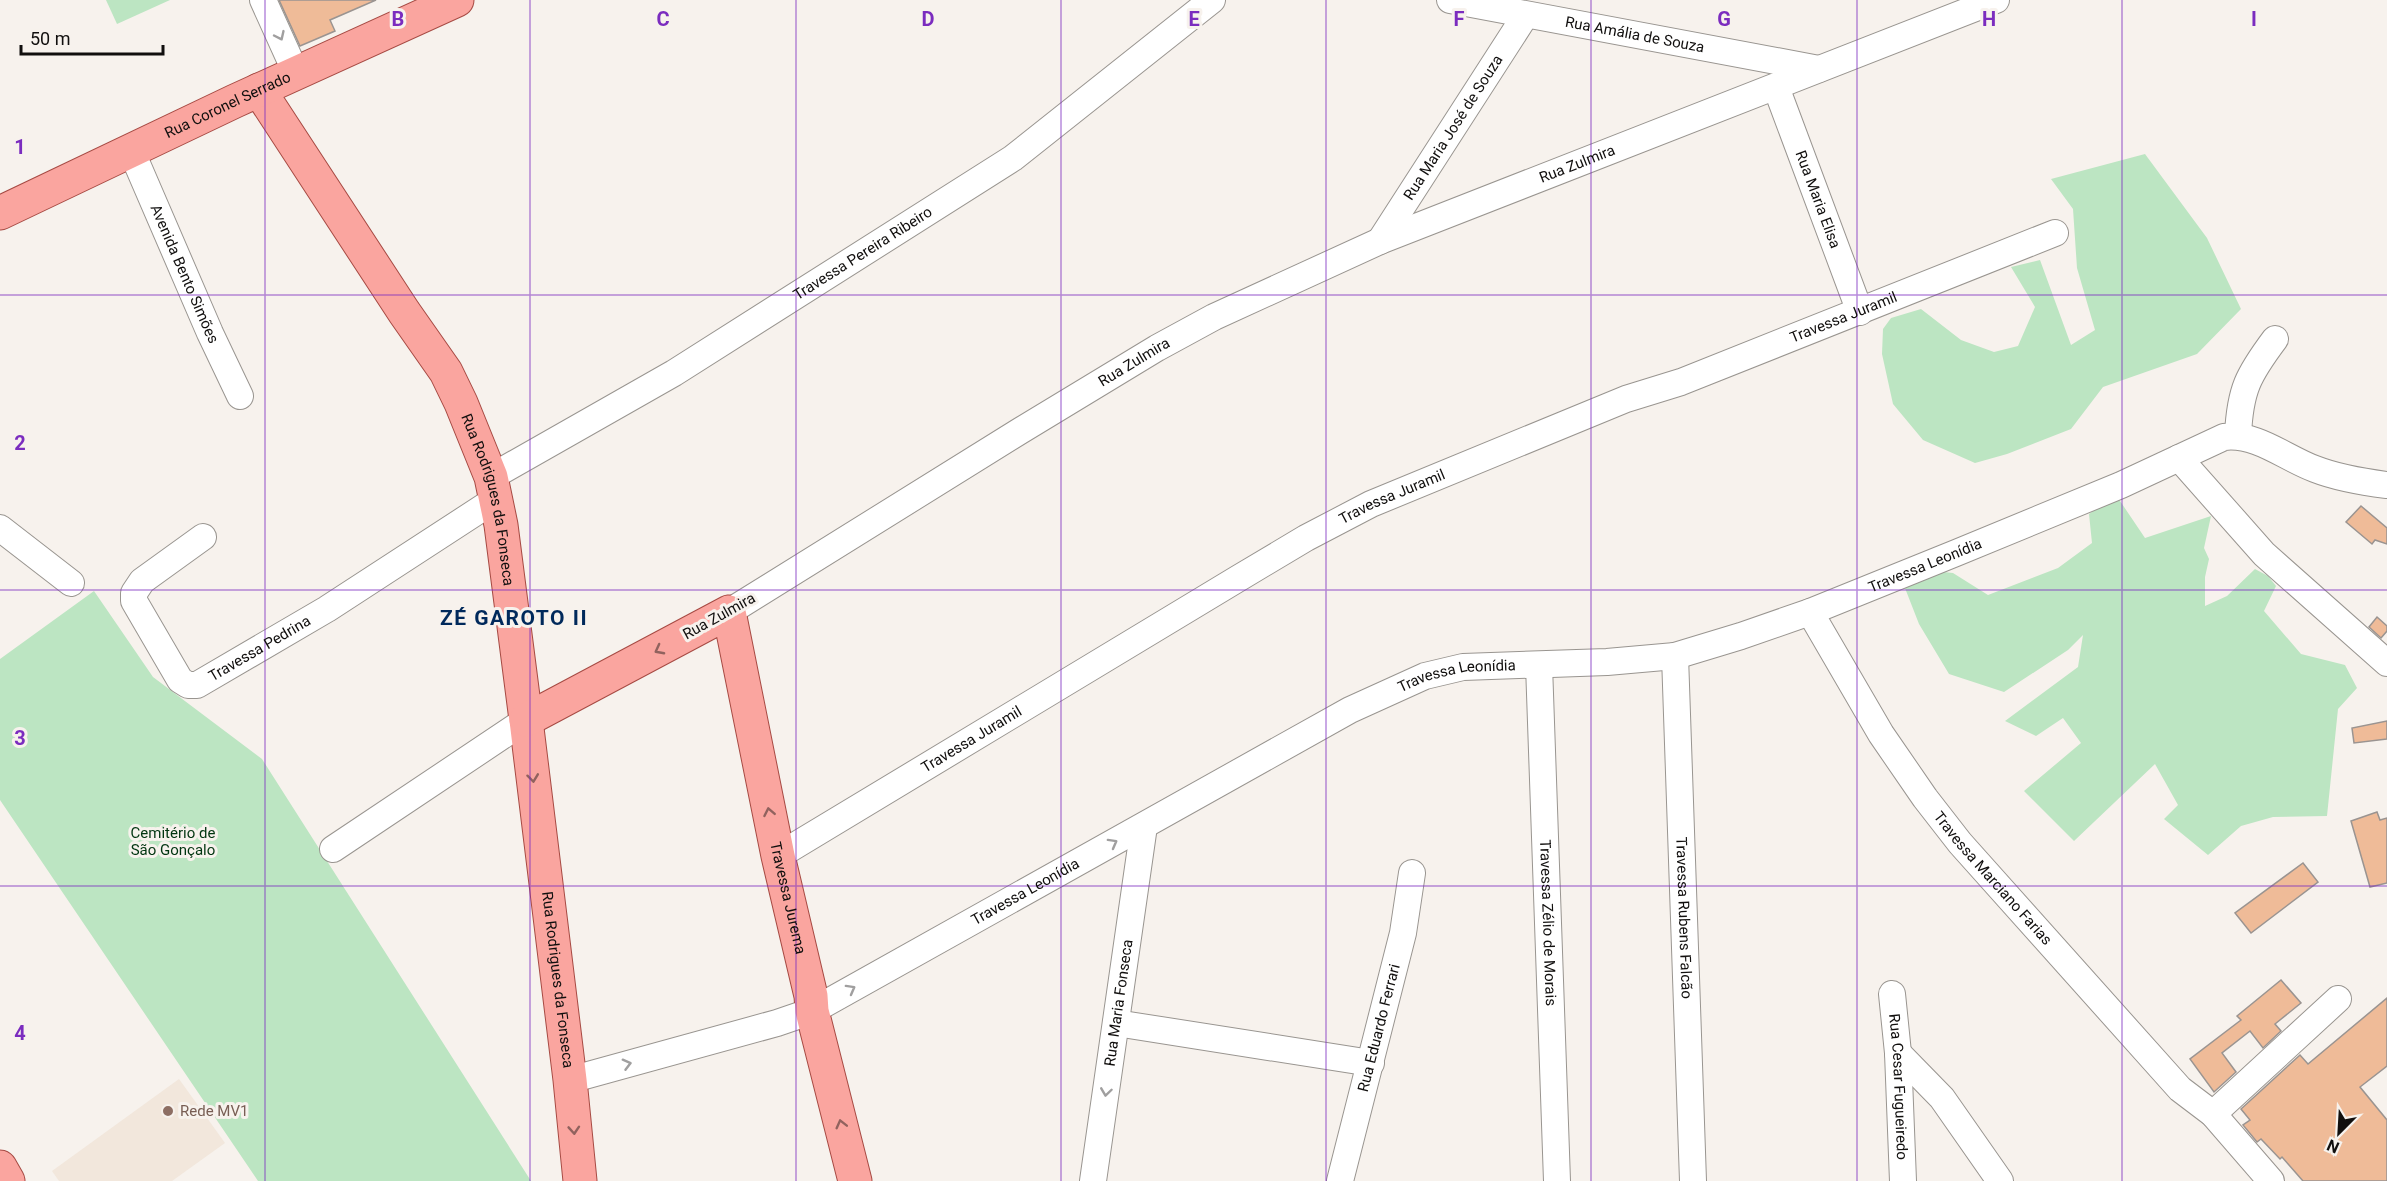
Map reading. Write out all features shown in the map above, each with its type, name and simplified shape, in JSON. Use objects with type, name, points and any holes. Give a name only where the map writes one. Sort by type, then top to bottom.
[{"type":"main road","name":"Rua Coronel Serrado","points":[[0,213],[296,73],[457,0]]},
{"type":"main road","name":"Rua Rodrigues da Fonseca","points":[[260,90],[404,312],[446,372],[461,403],[494,488],[526,720],[570,1080],[580,1181]]},
{"type":"main road","name":"Rua Zulmira","points":[[526,720],[729,612]]},
{"type":"main road","name":"Travessa Jurema","points":[[729,612],[778,856],[811,996],[812,1011],[855,1181]]},
{"type":"main road","points":[[0,1167],[8,1181]]},
{"type":"street","points":[[263,0],[296,73]]},
{"type":"street","name":"Travessa Pereira Ribeiro","points":[[494,488],[1013,158],[1212,0]]},
{"type":"street","name":"Rua Amália de Souza","points":[[1450,0],[1819,69]]},
{"type":"street","name":"Rua Zulmira","points":[[729,612],[1157,348],[1214,317],[1380,241],[1996,0]]},
{"type":"street","name":"Rua Maria José de Souza","points":[[1380,241],[1525,15]]},
{"type":"street","name":"Rua Maria Elisa","points":[[1776,87],[1860,312]]},
{"type":"street","name":"Avenida Bento Simões","points":[[131,150],[210,333],[240,396]]},
{"type":"street","name":"Travessa Juramil","points":[[778,856],[1306,538],[1371,504],[1626,399],[1681,382],[2055,233]]},
{"type":"street","points":[[2275,339],[2254,368],[2245,386],[2239,410],[2238,435],[2318,470],[2362,482],[2387,485]]},
{"type":"street","name":"Travessa Leonídia","points":[[570,1080],[777,1023],[812,1011],[1350,710],[1425,676],[1463,667],[1539,665],[1676,656],[1810,612],[2121,485],[2224,437],[2238,435]]},
{"type":"street","points":[[2179,458],[2264,554],[2387,663]]},
{"type":"street","name":"Travessa Pedrina","points":[[202,537],[142,581],[134,593],[134,601],[180,680],[197,685],[327,609],[494,488]]},
{"type":"street","points":[[0,528],[71,583]]},
{"type":"street","name":"Travessa Marciano Farias","points":[[1810,612],[1881,734],[1925,798],[1960,843],[2180,1089],[2213,1114],[2271,1181]]},
{"type":"street","name":"Travessa Rubens Falcão","points":[[1676,656],[1693,1181]]},
{"type":"street","name":"Travessa Zélio de Morais","points":[[1539,665],[1557,1181]]},
{"type":"street","name":"Rua Zulmira","points":[[333,849],[526,720]]},
{"type":"street","name":"Rua Maria Fonseca","points":[[1094,1181],[1144,826]]},
{"type":"street","name":"Rua Eduardo Ferrari","points":[[1340,1181],[1403,933],[1412,873]]},
{"type":"street","name":"Rua Cesar Fugueiredo","points":[[1892,994],[1898,1053],[1903,1180]]},
{"type":"street","points":[[2213,1114],[2338,999]]},
{"type":"street","points":[[1116,1023],[1371,1063]]},
{"type":"street","points":[[1898,1053],[1942,1098],[2000,1181]]},
{"type":"shaded area","name":"Rede MV1","points":[[179,1079],[225,1143],[172,1181],[59,1181],[52,1171]]},
{"type":"green space","points":[[106,0],[170,0],[117,24]]},
{"type":"green space","points":[[2145,154],[2207,238],[2241,309],[2197,354],[2103,387],[2071,429],[2007,454],[1975,463],[1923,440],[1893,404],[1882,354],[1883,329],[1891,318],[1921,309],[1961,340],[1994,352],[2018,346],[2035,307],[2011,267],[2040,260],[2071,345],[2095,330],[2077,268],[2073,209],[2051,179]]},
{"type":"green space","points":[[2116,495],[2145,538],[2211,516],[2204,548],[2209,559],[2205,577],[2205,606],[2227,596],[2255,569],[2268,576],[2276,586],[2264,611],[2301,654],[2345,665],[2357,688],[2338,709],[2327,816],[2273,817],[2241,826],[2208,855],[2164,819],[2178,805],[2155,764],[2074,841],[2024,791],[2081,743],[2063,718],[2036,736],[2005,721],[2078,667],[2083,635],[2068,650],[2004,692],[1949,674],[1919,624],[1903,583],[1925,570],[1953,573],[1988,595],[2058,568],[2092,543],[2089,514]]},
{"type":"green space","name":"Cemitério de São Gonçalo","points":[[94,591],[153,677],[262,759],[531,1181],[258,1181],[0,800],[0,659]]},
{"type":"building","points":[[279,0],[376,0],[330,20],[335,31],[300,46]]},
{"type":"building","points":[[2361,506],[2387,528],[2387,544],[2375,540],[2372,544],[2346,522]]},
{"type":"building","points":[[2377,617],[2387,626],[2387,631],[2381,638],[2369,627]]},
{"type":"building","points":[[2387,721],[2387,739],[2354,743],[2352,728]]},
{"type":"building","points":[[2377,812],[2380,820],[2387,818],[2387,883],[2370,887],[2351,821]]},
{"type":"building","points":[[2303,863],[2318,882],[2251,933],[2235,913]]},
{"type":"building","points":[[2281,980],[2301,1003],[2275,1024],[2281,1031],[2263,1048],[2250,1031],[2222,1053],[2236,1072],[2214,1092],[2190,1059],[2241,1020],[2237,1016]]},
{"type":"building","points":[[2387,998],[2387,1066],[2360,1087],[2387,1120],[2387,1181],[2303,1181],[2282,1157],[2280,1159],[2261,1139],[2257,1142],[2243,1125],[2250,1120],[2241,1109],[2300,1055],[2308,1064]]},
{"type":"place","name":"Rede MV1","points":[[168,1111]]},
{"type":"district","name":"ZÉ GAROTO II","points":[[514,618]]}]
